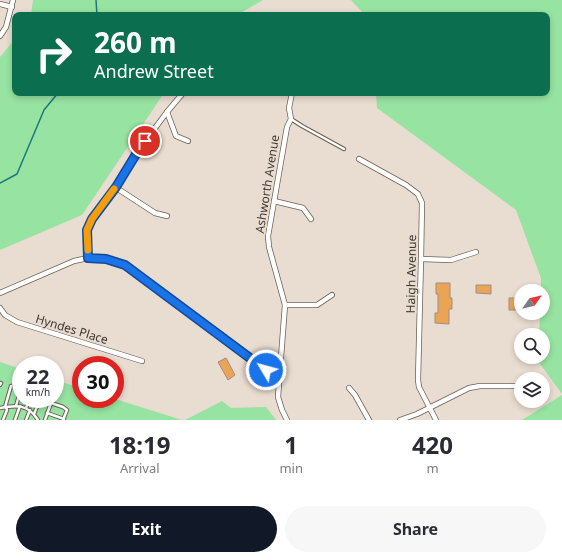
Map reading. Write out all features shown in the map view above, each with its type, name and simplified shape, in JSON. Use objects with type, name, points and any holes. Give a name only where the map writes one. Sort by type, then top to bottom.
[{"type":"street","points":[[0,36],[6,27],[13,0]]},
{"type":"street","points":[[0,4],[12,7]]},
{"type":"street","points":[[88,258],[87,230],[92,219],[116,187],[138,151],[180,96]]},
{"type":"street","name":"Ashworth Avenue","points":[[287,420],[278,397],[285,305],[269,247],[268,236],[287,127],[291,119],[289,108],[291,96]]},
{"type":"street","points":[[167,112],[176,136],[188,141]]},
{"type":"street","name":"Haigh Avenue","points":[[359,159],[406,185],[418,194],[422,203],[418,380],[419,387],[436,420]]},
{"type":"street","points":[[116,187],[155,213],[167,216]]},
{"type":"street","points":[[274,201],[303,208],[311,219]]},
{"type":"street","points":[[421,259],[451,260],[476,252]]},
{"type":"street","points":[[0,293],[74,261],[88,258],[106,259],[125,265],[266,370]]},
{"type":"street","points":[[285,305],[317,305],[332,295]]},
{"type":"street","name":"Hyndes Place","points":[[0,308],[5,315],[16,322],[142,361]]},
{"type":"street","points":[[400,420],[417,414],[469,388],[480,386],[514,386]]},
{"type":"street","points":[[349,388],[356,395],[369,420]]},
{"type":"lane","points":[[291,119],[344,149]]},
{"type":"lane","points":[[3,420],[7,410],[6,407],[11,386]]},
{"type":"lane","points":[[45,420],[47,413],[51,403],[67,410],[64,420],[47,413]]},
{"type":"lane","points":[[0,408],[12,406]]},
{"type":"lane","points":[[15,420],[19,408]]},
{"type":"lane","points":[[26,408],[30,410],[38,420]]},
{"type":"lane","points":[[34,414],[36,408]]},
{"type":"lane","points":[[26,420],[30,410]]},
{"type":"green space","points":[[33,0],[263,0],[242,12],[31,12]]},
{"type":"green space","points":[[351,0],[562,0],[562,394],[550,378],[550,372],[546,372],[540,364],[550,364],[550,328],[539,328],[540,320],[550,320],[550,284],[541,284],[541,278],[516,210],[377,108],[376,96],[550,96],[550,12],[362,12]]},
{"type":"green space","points":[[12,43],[12,96],[162,96],[82,215],[0,250],[0,57]]},
{"type":"green space","points":[[0,362],[12,366],[12,408],[64,408],[64,383],[72,385],[72,408],[124,408],[124,402],[182,420],[0,420]]},
{"type":"green space","points":[[562,395],[562,420],[522,420],[541,408],[550,408],[550,402]]},
{"type":"green space","points":[[222,401],[231,408],[266,407],[276,420],[185,420]]},
{"type":"building","points":[[436,283],[450,283],[452,309],[449,309],[449,324],[435,323],[435,313],[438,313],[438,294],[436,294]]},
{"type":"building","points":[[476,285],[491,285],[491,294],[476,293]]},
{"type":"building","points":[[509,298],[514,298],[514,310],[509,310]]},
{"type":"building","points":[[226,358],[235,375],[228,380],[218,362]]},
{"type":"waterway","points":[[96,0],[97,12]]},
{"type":"waterway","points":[[0,183],[17,174],[44,110],[56,96]]},
{"type":"slow traffic","points":[[88,250],[87,230],[92,219],[114,189]]},
{"type":"route","points":[[145,141],[116,187],[92,219],[87,230],[88,258],[106,259],[125,265],[266,370]]}]
